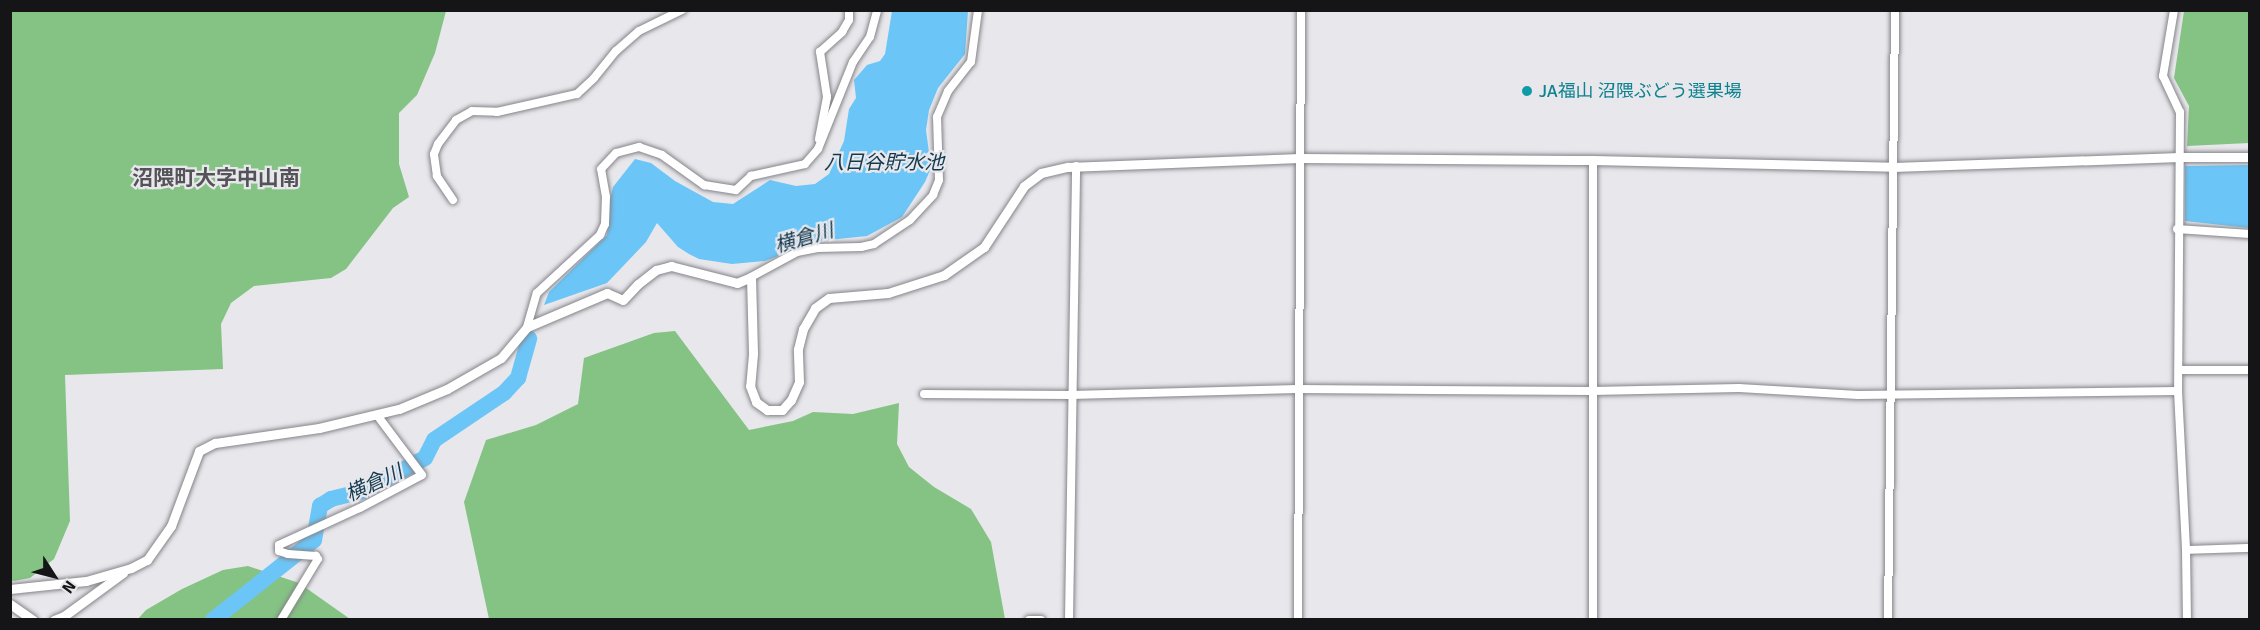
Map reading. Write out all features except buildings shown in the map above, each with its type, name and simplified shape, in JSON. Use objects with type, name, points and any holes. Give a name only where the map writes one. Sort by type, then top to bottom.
[{"type":"street","points":[[453,200],[436,176],[434,154],[438,144],[456,120],[472,111],[497,112],[577,94],[594,78],[616,51],[639,31],[682,10]]},
{"type":"street","points":[[818,149],[827,96],[820,52],[842,32],[849,20],[849,10]]},
{"type":"street","points":[[54,620],[64,616],[127,570],[147,560],[171,526],[199,451],[215,443],[319,428],[399,410],[447,389],[501,358],[527,327],[537,293],[600,235],[605,224],[606,197],[601,169],[616,153],[639,147],[662,155],[704,185],[736,190],[752,176],[805,164],[818,149],[853,62],[870,37],[877,10]]},
{"type":"street","points":[[527,327],[607,293],[623,300],[656,270],[670,266],[737,283],[797,252],[818,248],[861,247],[874,244],[910,220],[933,195],[939,180],[937,117],[948,91],[971,62],[978,10]]},
{"type":"street","points":[[1298,620],[1297,388],[1301,10]]},
{"type":"street","points":[[1888,620],[1895,10]]},
{"type":"street","points":[[2174,10],[2163,76],[2180,112],[2177,229],[2180,370],[2178,391],[2187,620]]},
{"type":"street","points":[[751,277],[753,354],[750,386],[756,402],[767,410],[782,410],[791,400],[799,382],[798,349],[803,329],[815,308],[829,298],[888,293],[945,274],[984,247],[1024,186],[1041,173],[1076,166],[1300,158],[1593,160],[1893,166],[2250,157]]},
{"type":"street","points":[[1593,160],[1593,620]]},
{"type":"street","points":[[1069,620],[1076,166]]},
{"type":"street","points":[[2177,229],[2250,234]]},
{"type":"street","points":[[2180,370],[2250,370]]},
{"type":"street","points":[[924,394],[1071,394],[1297,388],[1592,391],[1739,388],[1890,394],[2178,391]]},
{"type":"street","points":[[281,620],[318,559],[316,556],[279,551],[279,545],[360,508],[422,475],[377,415]]},
{"type":"street","points":[[2186,550],[2250,548]]},
{"type":"street","points":[[10,589],[86,581],[127,570]]},
{"type":"street","points":[[10,604],[33,620]]},
{"type":"street","points":[[1029,620],[1041,620]]},
{"type":"green space","points":[[11,10],[446,11],[435,53],[417,95],[399,113],[399,164],[409,197],[393,208],[346,269],[331,278],[254,286],[231,303],[221,324],[223,369],[65,375],[70,521],[54,559],[30,578],[14,581],[10,580]]},
{"type":"green space","points":[[2184,11],[2249,11],[2249,143],[2187,146],[2189,106],[2174,78]]},
{"type":"green space","points":[[675,331],[749,430],[793,421],[813,412],[853,414],[899,403],[897,444],[909,467],[934,487],[971,509],[991,542],[1005,619],[489,619],[464,502],[486,440],[536,425],[578,404],[584,358],[654,333]]},
{"type":"green space","points":[[248,566],[299,583],[350,619],[137,620],[146,610],[182,589],[223,570]]},
{"type":"water","name":"八日谷貯水池","points":[[892,11],[968,11],[965,54],[938,88],[929,110],[926,130],[931,168],[925,182],[902,217],[867,236],[818,241],[765,261],[732,264],[699,259],[689,254],[678,247],[657,223],[646,242],[607,283],[544,305],[549,292],[607,235],[613,187],[635,159],[651,163],[675,181],[713,202],[733,204],[770,180],[796,186],[815,184],[829,174],[844,141],[849,109],[856,98],[854,80],[867,65],[880,61],[885,54]]},
{"type":"water","points":[[2249,165],[2249,228],[2185,221],[2185,166]]},
{"type":"waterway","name":"横倉川","points":[[213,620],[314,540],[320,506],[331,499],[363,491],[425,458],[434,440],[504,393],[518,378],[529,339]]},
{"type":"place","name":"JA福山 沼隈ぶどう選果場","points":[[1527,91]]},
{"type":"district","name":"沼隈町大字中山南","points":[[216,178]]}]
